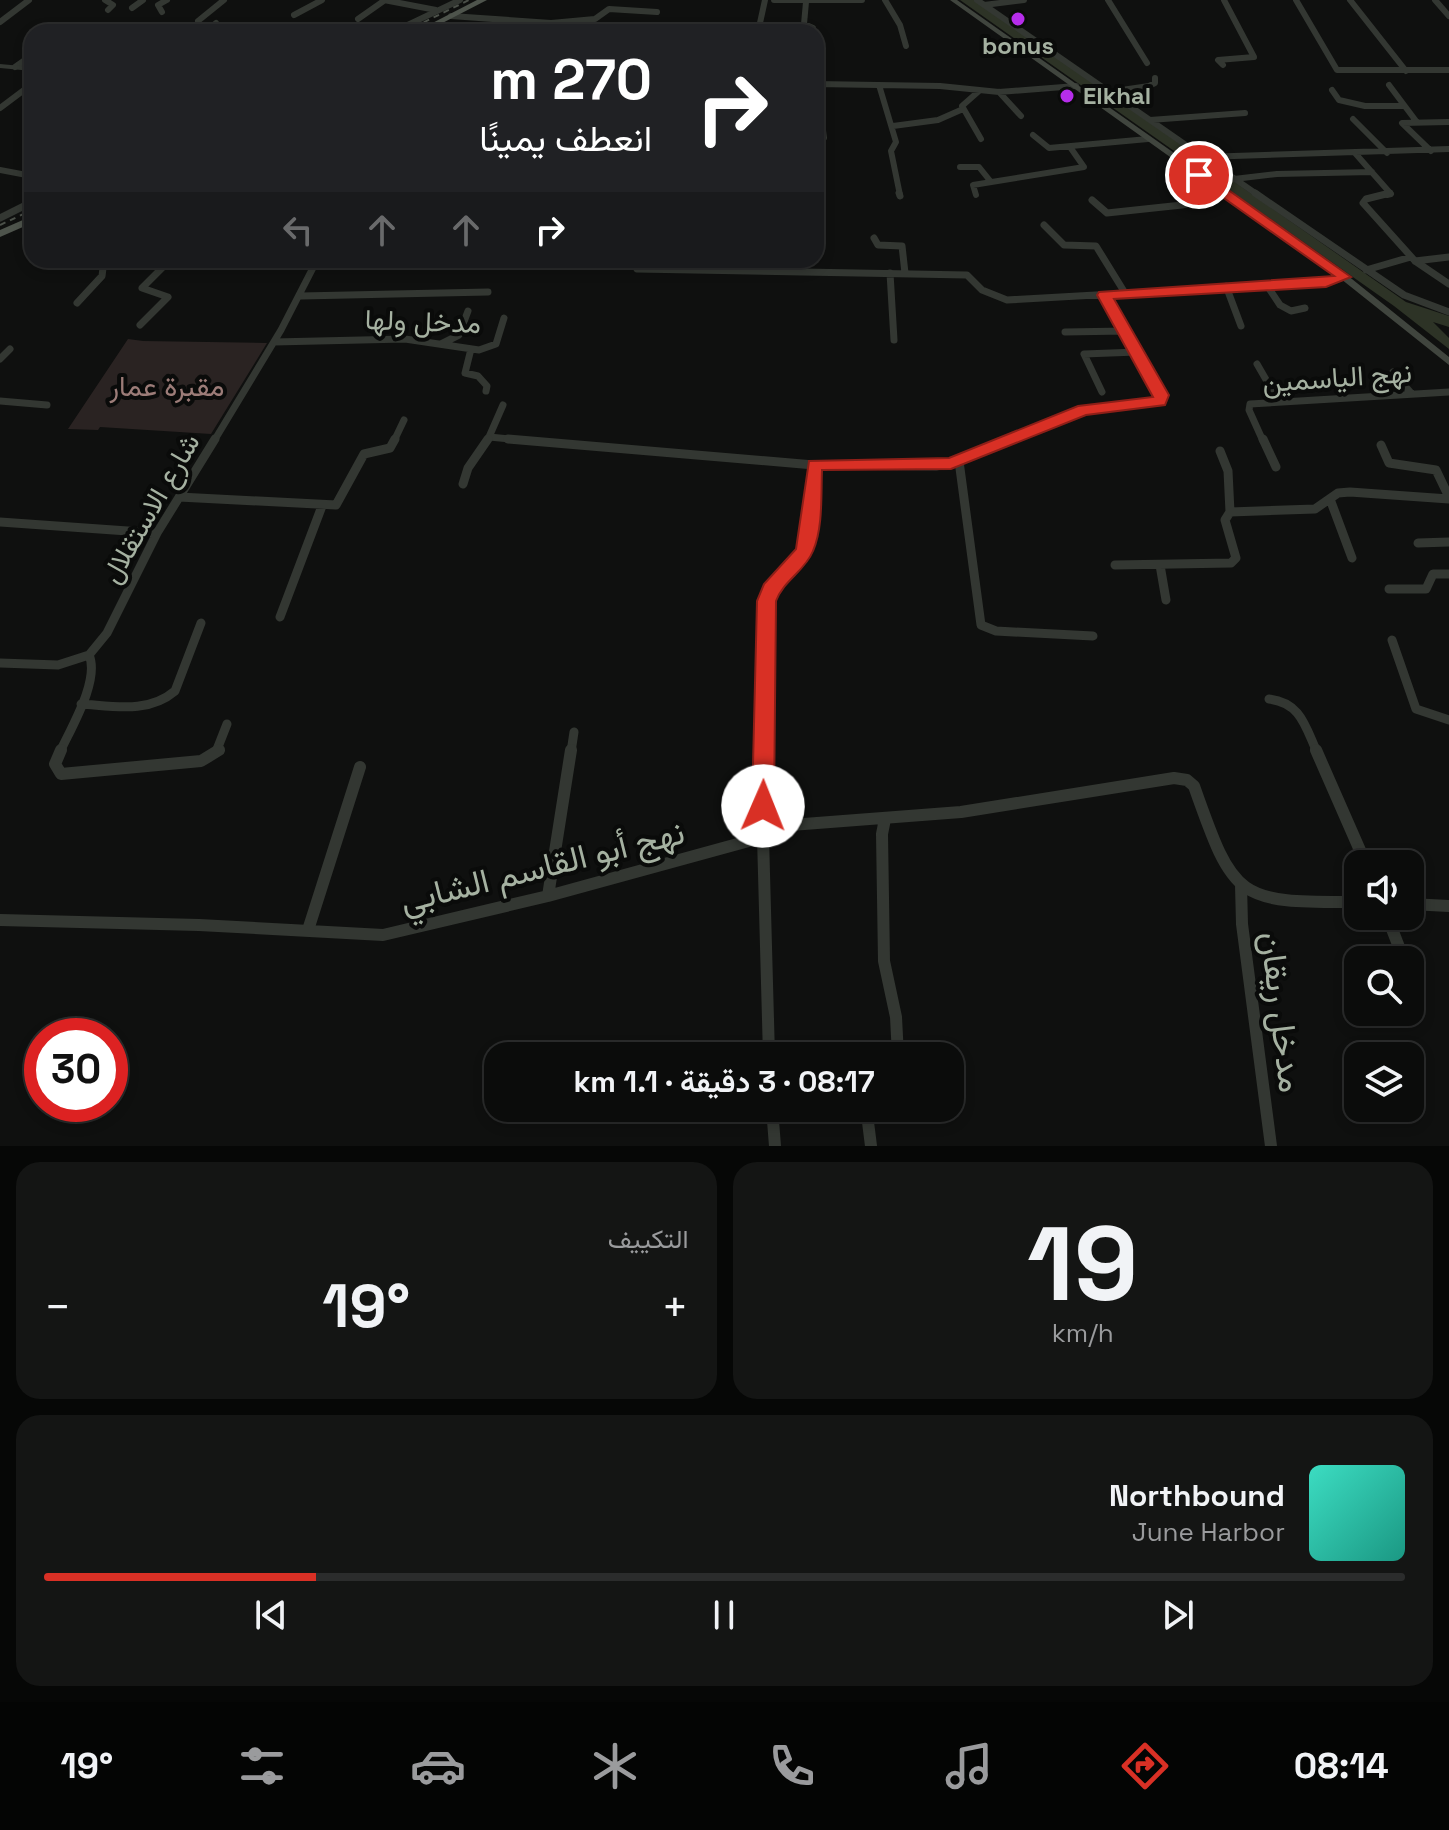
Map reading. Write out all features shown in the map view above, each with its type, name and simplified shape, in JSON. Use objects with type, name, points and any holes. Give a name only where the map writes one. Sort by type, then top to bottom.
[{"type":"main road","points":[[435,24],[483,0]]},
{"type":"main road","points":[[953,0],[1344,277],[1449,362]]},
{"type":"main road","points":[[0,234],[24,225]]},
{"type":"street","points":[[0,22],[29,0]]},
{"type":"street","points":[[105,0],[113,5],[108,10]]},
{"type":"street","points":[[132,8],[143,0]]},
{"type":"street","points":[[162,12],[158,5],[167,0]]},
{"type":"street","points":[[198,21],[224,0]]},
{"type":"street","points":[[294,15],[322,0]]},
{"type":"street","points":[[358,19],[384,0],[436,10]]},
{"type":"street","points":[[409,24],[460,0]]},
{"type":"street","points":[[760,24],[765,0]]},
{"type":"street","points":[[774,0],[862,0]]},
{"type":"street","points":[[885,0],[900,25],[906,46]]},
{"type":"street","points":[[977,0],[1366,270],[1404,295],[1449,312]]},
{"type":"street","points":[[984,5],[1024,0]]},
{"type":"street","points":[[1108,0],[1147,63]]},
{"type":"street","points":[[1223,65],[1218,60],[1254,57],[1224,0]]},
{"type":"street","points":[[1296,0],[1337,70],[1449,70]]},
{"type":"street","points":[[1350,0],[1406,71]]},
{"type":"street","points":[[1435,0],[1449,16]]},
{"type":"street","points":[[804,24],[806,2]]},
{"type":"street","points":[[451,16],[551,23],[595,19],[609,9],[657,12]]},
{"type":"street","points":[[514,24],[518,21]]},
{"type":"street","points":[[15,67],[24,61]]},
{"type":"street","points":[[0,66],[24,68]]},
{"type":"street","points":[[1108,92],[1149,86],[1155,83],[1155,78]]},
{"type":"street","points":[[824,84],[940,86],[999,92],[1076,86]]},
{"type":"street","points":[[879,85],[893,126],[896,142],[891,151],[900,196]]},
{"type":"street","points":[[1389,85],[1416,121]]},
{"type":"street","points":[[0,108],[24,90]]},
{"type":"street","points":[[1332,90],[1339,100],[1353,101],[1363,106],[1403,106]]},
{"type":"street","points":[[893,126],[955,115],[979,91]]},
{"type":"street","points":[[999,92],[1021,116]]},
{"type":"street","points":[[963,109],[981,139]]},
{"type":"street","points":[[1150,120],[1245,113]]},
{"type":"street","points":[[1353,119],[1387,153]]},
{"type":"street","points":[[1431,151],[1402,123],[1448,122]]},
{"type":"street","points":[[1033,135],[1046,147],[1148,139]]},
{"type":"street","points":[[976,195],[971,185],[1084,167],[1070,147]]},
{"type":"street","points":[[1203,157],[1278,151],[1387,153],[1449,149]]},
{"type":"street","points":[[1355,153],[1391,194],[1366,199],[1363,203],[1413,259],[1449,284]]},
{"type":"street","points":[[960,167],[979,167],[991,182]]},
{"type":"street","points":[[0,170],[24,174]]},
{"type":"street","points":[[1234,179],[1262,175],[1372,172]]},
{"type":"street","points":[[1092,200],[1107,213],[1182,205],[1226,194]]},
{"type":"street","points":[[0,218],[24,206]]},
{"type":"street","points":[[1044,225],[1064,245],[1096,246],[1125,293]]},
{"type":"street","points":[[874,238],[878,245],[902,246],[905,273]]},
{"type":"street","points":[[1366,270],[1413,259],[1449,257]]},
{"type":"street","points":[[77,303],[102,276],[103,268]]},
{"type":"street","points":[[140,325],[168,297],[142,288],[162,268]]},
{"type":"street","name":"شارع الاستقلال","points":[[89,655],[98,647],[156,533],[274,342],[313,268]]},
{"type":"street","points":[[637,269],[967,275],[982,290],[1007,300],[1326,282],[1344,277]]},
{"type":"street","points":[[890,273],[894,340]]},
{"type":"street","points":[[1266,284],[1280,305],[1291,311],[1305,308]]},
{"type":"street","points":[[1226,286],[1241,326]]},
{"type":"street","points":[[301,296],[488,292]]},
{"type":"street","points":[[489,437],[814,465],[936,466],[959,461],[1083,410],[1160,401],[1161,395],[1104,295]]},
{"type":"street","points":[[441,344],[459,335],[468,311]]},
{"type":"street","name":"مدخل ولها","points":[[274,342],[421,340],[471,349],[490,348],[496,344],[504,318]]},
{"type":"street","points":[[1065,332],[1125,331]]},
{"type":"street","points":[[0,359],[10,349]]},
{"type":"street","points":[[471,349],[465,373],[478,376],[487,386],[486,391]]},
{"type":"street","points":[[1102,392],[1084,354],[1137,352]]},
{"type":"street","points":[[1257,364],[1279,402]]},
{"type":"street","points":[[1393,372],[1412,394]]},
{"type":"street","name":"نهج الياسمين","points":[[1276,467],[1248,407],[1254,403],[1449,392]]},
{"type":"street","points":[[0,401],[47,405]]},
{"type":"street","points":[[463,484],[468,468],[489,437],[503,405]]},
{"type":"street","points":[[179,497],[322,506],[339,502],[364,454],[390,448],[404,420]]},
{"type":"street","points":[[1230,512],[1315,509],[1338,493],[1350,492],[1449,498],[1436,470],[1389,463],[1381,445]]},
{"type":"street","points":[[1115,565],[1231,563],[1236,558],[1225,520],[1230,512],[1228,471],[1220,451]]},
{"type":"street","points":[[959,461],[981,625],[996,631],[1093,636]]},
{"type":"street","points":[[769,1042],[763,837],[767,601],[771,589],[804,551],[809,533],[814,465]]},
{"type":"street","points":[[1330,499],[1352,558]]},
{"type":"street","points":[[280,617],[322,506]]},
{"type":"street","points":[[0,522],[156,533]]},
{"type":"street","points":[[1418,543],[1449,542]]},
{"type":"street","points":[[1160,565],[1166,600]]},
{"type":"street","points":[[1389,589],[1426,589],[1433,574],[1449,574]]},
{"type":"street","points":[[81,704],[144,706],[158,705],[167,700],[175,691],[201,623]]},
{"type":"street","points":[[1392,640],[1416,709],[1449,720]]},
{"type":"street","points":[[0,663],[63,664],[79,662],[89,655],[94,671],[55,764],[61,774],[201,761],[219,750],[227,724]]},
{"type":"street","points":[[1269,699],[1285,701],[1298,710],[1360,850]]},
{"type":"street","points":[[548,896],[574,732]]},
{"type":"street","points":[[308,930],[360,767]]},
{"type":"street","name":"نهج أبو القاسم الشابي","points":[[0,920],[383,935],[548,896],[763,837],[791,825],[961,812],[1174,778],[1187,780],[1194,786],[1226,868],[1241,885]]},
{"type":"street","points":[[885,819],[884,961],[896,1017],[897,1042]]},
{"type":"street","points":[[1241,885],[1260,897],[1344,902]]},
{"type":"street","name":"مدخل ريقان","points":[[1241,885],[1242,924],[1271,1146]]},
{"type":"street","points":[[1424,905],[1449,906]]},
{"type":"street","points":[[773,1122],[775,1146]]},
{"type":"street","points":[[868,1122],[871,1146]]},
{"type":"green space","name":"مقبرة عمار","points":[[128,339],[267,343],[211,434],[100,427],[98,430],[68,429]]},
{"type":"shaded area","points":[[960,0],[974,0],[1406,302],[1449,316],[1449,327],[1433,322],[1449,338],[1449,349],[1394,306]]},
{"type":"railway","points":[[420,24],[469,0]]},
{"type":"railway","points":[[0,225],[24,214]]},
{"type":"place","name":"bonus","points":[[1018,19]]},
{"type":"place","name":"Elkhal","points":[[1067,96]]},
{"type":"route","points":[[763,806],[767,601],[771,589],[804,551],[809,533],[814,465],[951,464],[1083,410],[1160,401],[1161,395],[1104,295],[1326,282],[1344,277],[1199,175]]}]
